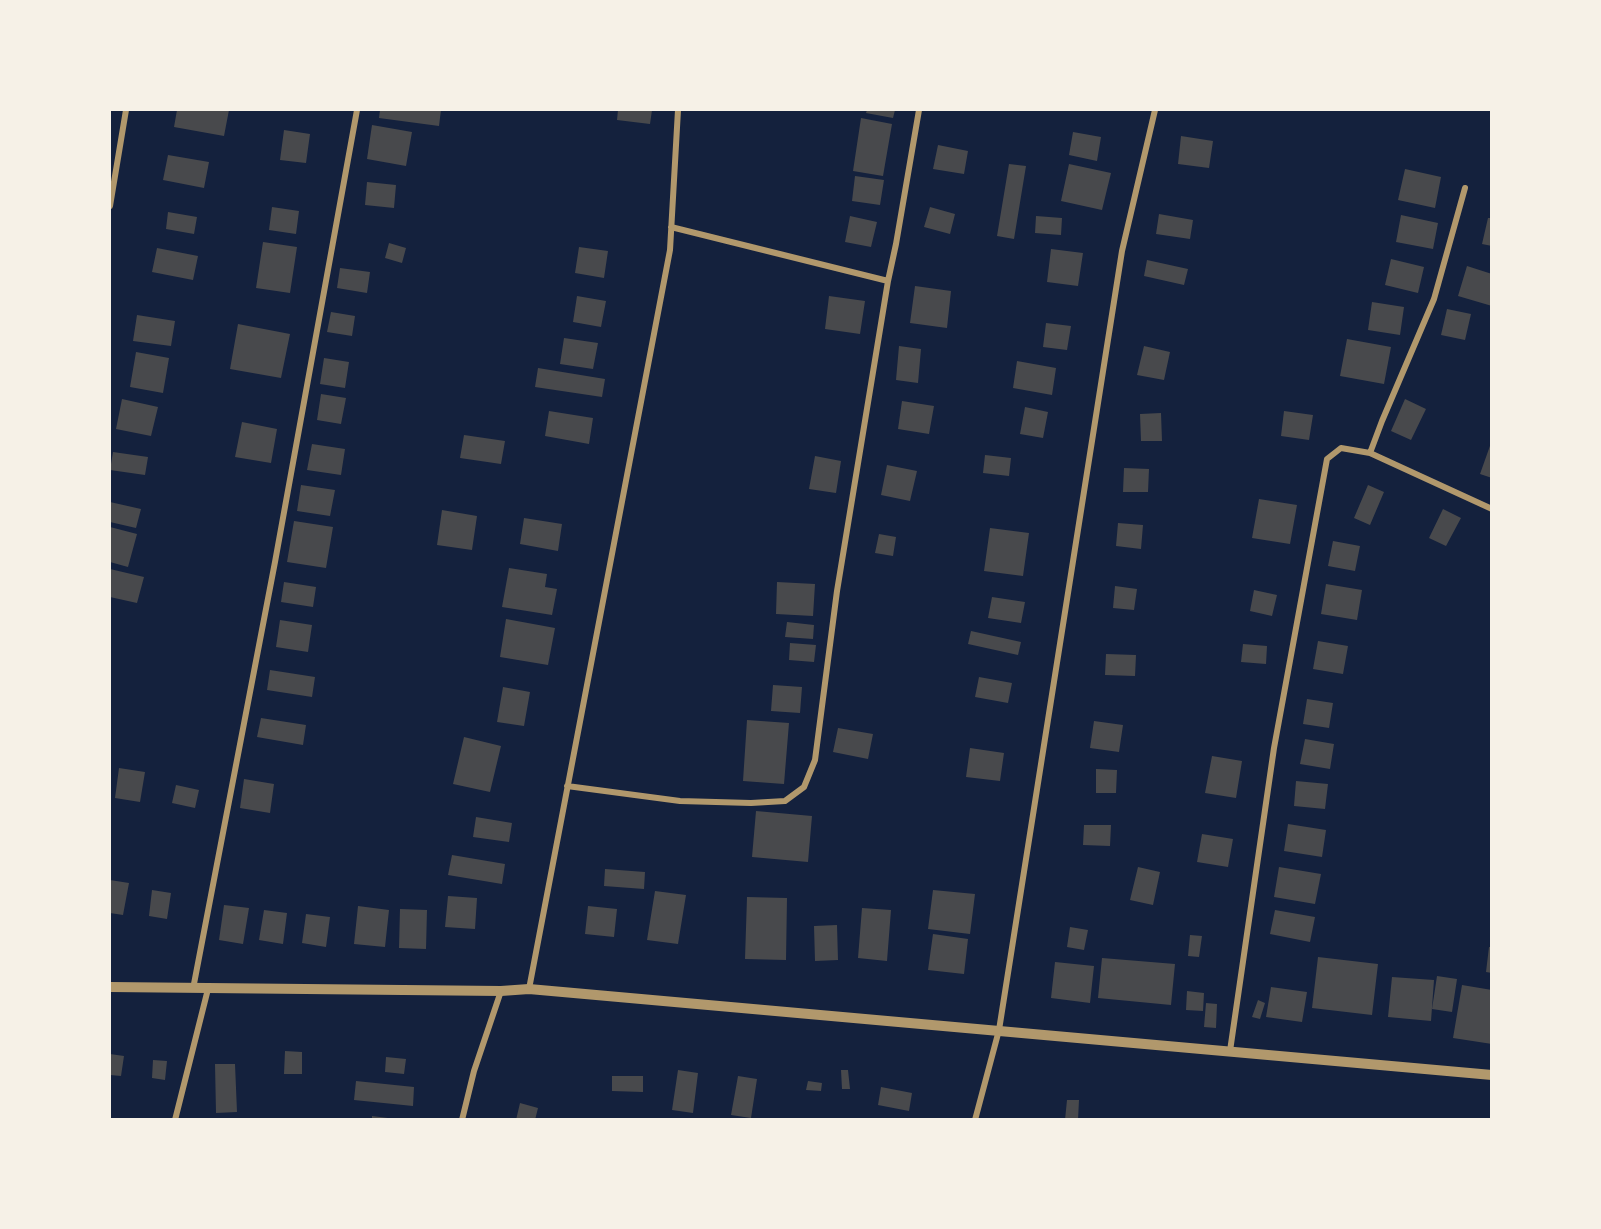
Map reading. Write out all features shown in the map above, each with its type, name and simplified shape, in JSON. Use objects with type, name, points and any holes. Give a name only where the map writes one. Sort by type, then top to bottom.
[{"type":"street","points":[[110,206],[112,178],[126,110]]},
{"type":"street","points":[[193,989],[275,562],[357,110]]},
{"type":"street","points":[[529,989],[670,250],[678,110]]},
{"type":"street","points":[[567,786],[680,801],[751,803],[785,801],[804,787],[815,760],[837,591],[888,281],[919,110]]},
{"type":"street","points":[[975,1119],[999,1030],[1122,251],[1155,110]]},
{"type":"street","points":[[1371,453],[1382,421],[1434,299],[1465,188]]},
{"type":"street","points":[[671,227],[888,281]]},
{"type":"street","points":[[1230,1051],[1274,748],[1327,459],[1341,448],[1371,453],[1491,509]]},
{"type":"street","points":[[110,987],[501,991],[529,989],[1491,1075]]},
{"type":"street","points":[[175,1119],[208,989]]},
{"type":"street","points":[[462,1119],[474,1071],[501,991]]},
{"type":"building","points":[[177,110],[229,110],[224,136],[174,127]]},
{"type":"building","points":[[380,110],[441,110],[439,126],[379,118]]},
{"type":"building","points":[[618,110],[652,110],[650,124],[617,120]]},
{"type":"building","points":[[867,110],[895,110],[893,118],[866,113]]},
{"type":"building","points":[[861,118],[892,124],[883,176],[853,171]]},
{"type":"building","points":[[372,125],[412,132],[406,166],[367,159]]},
{"type":"building","points":[[284,130],[310,134],[306,163],[280,160]]},
{"type":"building","points":[[1073,132],[1101,137],[1097,161],[1069,155]]},
{"type":"building","points":[[1181,136],[1213,141],[1209,168],[1178,164]]},
{"type":"building","points":[[938,145],[968,151],[964,174],[933,169]]},
{"type":"building","points":[[168,155],[209,162],[204,188],[163,180]]},
{"type":"building","points":[[1009,164],[1026,166],[1014,239],[997,236]]},
{"type":"building","points":[[1069,164],[1111,173],[1102,210],[1061,201]]},
{"type":"building","points":[[1405,169],[1441,177],[1435,208],[1398,200]]},
{"type":"building","points":[[855,176],[884,180],[880,205],[852,201]]},
{"type":"building","points":[[367,182],[396,185],[394,208],[365,205]]},
{"type":"building","points":[[272,207],[299,211],[296,234],[269,230]]},
{"type":"building","points":[[930,207],[955,214],[950,234],[924,227]]},
{"type":"building","points":[[168,212],[197,217],[194,234],[166,229]]},
{"type":"building","points":[[1159,214],[1193,220],[1190,239],[1156,234]]},
{"type":"building","points":[[1401,215],[1438,223],[1433,249],[1396,242]]},
{"type":"building","points":[[850,216],[877,222],[871,247],[845,242]]},
{"type":"building","points":[[1036,216],[1062,218],[1061,235],[1035,233]]},
{"type":"building","points":[[1488,218],[1492,218],[1492,246],[1482,244]]},
{"type":"building","points":[[263,242],[297,247],[290,293],[256,288]]},
{"type":"building","points":[[389,243],[406,248],[402,263],[385,258]]},
{"type":"building","points":[[579,247],[608,251],[604,278],[575,273]]},
{"type":"building","points":[[157,248],[198,256],[193,280],[152,272]]},
{"type":"building","points":[[1051,249],[1083,253],[1078,286],[1047,282]]},
{"type":"building","points":[[1391,259],[1424,267],[1418,293],[1385,285]]},
{"type":"building","points":[[1147,260],[1188,269],[1184,285],[1144,276]]},
{"type":"building","points":[[1467,266],[1492,274],[1492,306],[1458,296]]},
{"type":"building","points":[[340,268],[370,272],[367,293],[337,288]]},
{"type":"building","points":[[915,286],[951,291],[947,328],[910,323]]},
{"type":"building","points":[[577,296],[606,301],[601,327],[573,322]]},
{"type":"building","points":[[829,296],[865,301],[860,334],[825,329]]},
{"type":"building","points":[[1372,302],[1404,307],[1400,335],[1368,330]]},
{"type":"building","points":[[1447,309],[1471,314],[1465,340],[1441,335]]},
{"type":"building","points":[[331,312],[355,316],[352,336],[327,332]]},
{"type":"building","points":[[137,315],[175,321],[171,346],[133,341]]},
{"type":"building","points":[[1046,323],[1071,326],[1067,350],[1043,347]]},
{"type":"building","points":[[238,324],[290,334],[281,378],[230,369]]},
{"type":"building","points":[[564,338],[598,343],[593,369],[560,364]]},
{"type":"building","points":[[1347,339],[1391,347],[1384,384],[1340,376]]},
{"type":"building","points":[[899,346],[921,349],[918,383],[896,380]]},
{"type":"building","points":[[1144,346],[1170,352],[1164,380],[1137,375]]},
{"type":"building","points":[[136,352],[169,358],[163,393],[130,387]]},
{"type":"building","points":[[324,358],[349,362],[345,388],[320,384]]},
{"type":"building","points":[[1017,361],[1056,368],[1052,395],[1013,388]]},
{"type":"building","points":[[538,368],[605,379],[602,397],[535,387]]},
{"type":"building","points":[[321,394],[346,398],[341,424],[317,420]]},
{"type":"building","points":[[122,399],[158,407],[151,436],[116,429]]},
{"type":"building","points":[[1405,399],[1426,409],[1411,440],[1391,431]]},
{"type":"building","points":[[902,401],[934,406],[929,434],[898,429]]},
{"type":"building","points":[[1025,407],[1048,412],[1043,438],[1020,434]]},
{"type":"building","points":[[549,411],[593,418],[589,444],[545,436]]},
{"type":"building","points":[[1284,411],[1313,415],[1309,440],[1281,436]]},
{"type":"building","points":[[1161,413],[1162,441],[1141,441],[1140,414]]},
{"type":"building","points":[[242,422],[277,429],[271,463],[235,457]]},
{"type":"building","points":[[464,435],[505,441],[501,464],[460,458]]},
{"type":"building","points":[[1492,443],[1492,478],[1480,474]]},
{"type":"building","points":[[312,444],[345,449],[341,475],[307,470]]},
{"type":"building","points":[[113,452],[148,457],[145,475],[110,470]]},
{"type":"building","points":[[985,455],[1011,458],[1009,476],[983,473]]},
{"type":"building","points":[[815,456],[841,461],[836,493],[809,489]]},
{"type":"building","points":[[887,465],[917,471],[910,501],[881,495]]},
{"type":"building","points":[[1124,468],[1149,469],[1148,492],[1123,492]]},
{"type":"building","points":[[301,485],[335,490],[330,516],[297,511]]},
{"type":"building","points":[[1368,485],[1384,492],[1370,525],[1354,518]]},
{"type":"building","points":[[1259,499],[1297,505],[1290,544],[1252,538]]},
{"type":"building","points":[[110,502],[141,509],[136,528],[110,522]]},
{"type":"building","points":[[1443,509],[1461,518],[1446,546],[1429,538]]},
{"type":"building","points":[[442,510],[477,516],[472,550],[437,545]]},
{"type":"building","points":[[524,518],[562,524],[558,551],[520,544]]},
{"type":"building","points":[[294,521],[333,527],[326,568],[287,562]]},
{"type":"building","points":[[1118,523],[1143,525],[1141,549],[1116,546]]},
{"type":"building","points":[[110,527],[137,534],[128,567],[110,562]]},
{"type":"building","points":[[990,528],[1029,533],[1023,576],[984,571]]},
{"type":"building","points":[[879,534],[896,537],[893,556],[875,553]]},
{"type":"building","points":[[1333,541],[1360,546],[1355,571],[1328,566]]},
{"type":"building","points":[[509,568],[547,574],[545,587],[557,589],[552,615],[502,607]]},
{"type":"building","points":[[110,569],[144,577],[137,603],[110,597]]},
{"type":"building","points":[[284,582],[316,587],[313,607],[281,602]]},
{"type":"building","points":[[777,582],[815,584],[813,616],[776,614]]},
{"type":"building","points":[[1326,584],[1362,590],[1357,620],[1321,614]]},
{"type":"building","points":[[1115,586],[1137,589],[1134,610],[1113,608]]},
{"type":"building","points":[[1254,590],[1277,595],[1272,616],[1250,611]]},
{"type":"building","points":[[992,597],[1025,602],[1021,623],[988,618]]},
{"type":"building","points":[[506,619],[555,628],[548,665],[500,657]]},
{"type":"building","points":[[280,620],[312,625],[308,652],[276,647]]},
{"type":"building","points":[[787,622],[814,625],[813,639],[785,637]]},
{"type":"building","points":[[971,631],[1021,642],[1018,655],[968,644]]},
{"type":"building","points":[[1318,641],[1348,646],[1343,674],[1313,669]]},
{"type":"building","points":[[790,643],[816,645],[814,662],[789,660]]},
{"type":"building","points":[[1243,644],[1267,646],[1266,664],[1241,662]]},
{"type":"building","points":[[1106,654],[1136,655],[1135,676],[1105,675]]},
{"type":"building","points":[[270,670],[315,677],[312,697],[267,690]]},
{"type":"building","points":[[979,677],[1012,683],[1008,703],[975,697]]},
{"type":"building","points":[[773,685],[802,687],[800,713],[771,711]]},
{"type":"building","points":[[503,687],[530,692],[524,726],[497,722]]},
{"type":"building","points":[[1307,699],[1333,703],[1329,728],[1303,724]]},
{"type":"building","points":[[261,718],[306,725],[303,745],[257,737]]},
{"type":"building","points":[[747,720],[789,723],[784,784],[743,781]]},
{"type":"building","points":[[1094,721],[1123,725],[1119,752],[1090,748]]},
{"type":"building","points":[[838,728],[873,734],[868,759],[833,752]]},
{"type":"building","points":[[464,737],[501,746],[490,792],[453,784]]},
{"type":"building","points":[[1305,739],[1334,744],[1330,769],[1300,764]]},
{"type":"building","points":[[970,748],[1004,753],[1000,781],[966,777]]},
{"type":"building","points":[[1212,756],[1242,761],[1236,798],[1205,793]]},
{"type":"building","points":[[119,768],[145,772],[140,802],[115,798]]},
{"type":"building","points":[[1096,769],[1117,770],[1116,793],[1096,793]]},
{"type":"building","points":[[244,779],[274,784],[270,813],[240,808]]},
{"type":"building","points":[[1296,781],[1328,784],[1325,809],[1294,806]]},
{"type":"building","points":[[176,785],[199,790],[195,808],[172,803]]},
{"type":"building","points":[[756,811],[812,816],[808,862],[752,857]]},
{"type":"building","points":[[476,817],[512,823],[509,842],[473,837]]},
{"type":"building","points":[[1288,824],[1326,830],[1322,857],[1284,851]]},
{"type":"building","points":[[1084,825],[1111,825],[1110,846],[1083,845]]},
{"type":"building","points":[[1202,834],[1233,839],[1228,867],[1197,862]]},
{"type":"building","points":[[452,855],[505,864],[502,884],[448,875]]},
{"type":"building","points":[[1138,867],[1160,872],[1153,905],[1130,900]]},
{"type":"building","points":[[1279,867],[1321,874],[1315,904],[1274,897]]},
{"type":"building","points":[[605,869],[645,872],[644,889],[604,886]]},
{"type":"building","points":[[110,880],[129,883],[123,915],[110,913]]},
{"type":"building","points":[[152,890],[171,893],[167,919],[149,916]]},
{"type":"building","points":[[933,890],[975,894],[970,934],[928,929]]},
{"type":"building","points":[[655,891],[686,895],[678,944],[647,940]]},
{"type":"building","points":[[448,896],[477,898],[475,929],[445,927]]},
{"type":"building","points":[[747,897],[787,898],[786,960],[745,959]]},
{"type":"building","points":[[224,905],[249,908],[243,944],[219,940]]},
{"type":"building","points":[[358,906],[389,910],[385,947],[354,944]]},
{"type":"building","points":[[588,906],[617,909],[614,937],[585,934]]},
{"type":"building","points":[[862,908],[891,910],[887,961],[858,958]]},
{"type":"building","points":[[400,909],[427,910],[426,949],[399,948]]},
{"type":"building","points":[[264,910],[287,913],[283,944],[259,940]]},
{"type":"building","points":[[1275,910],[1315,917],[1310,942],[1270,934]]},
{"type":"building","points":[[306,914],[330,917],[326,947],[302,943]]},
{"type":"building","points":[[837,925],[838,960],[815,961],[814,926]]},
{"type":"building","points":[[1070,927],[1088,930],[1084,950],[1067,947]]},
{"type":"building","points":[[933,934],[968,939],[964,974],[928,970]]},
{"type":"building","points":[[1190,935],[1202,936],[1199,957],[1188,956]]},
{"type":"building","points":[[1489,947],[1492,947],[1492,973],[1486,972]]},
{"type":"building","points":[[1318,957],[1378,964],[1372,1015],[1312,1008]]},
{"type":"building","points":[[1102,958],[1175,964],[1171,1005],[1098,998]]},
{"type":"building","points":[[1055,962],[1094,966],[1090,1003],[1051,998]]},
{"type":"building","points":[[1437,976],[1457,979],[1452,1012],[1432,1009]]},
{"type":"building","points":[[1392,977],[1434,980],[1431,1021],[1388,1017]]},
{"type":"building","points":[[1462,985],[1492,990],[1492,1044],[1453,1038]]},
{"type":"building","points":[[1271,987],[1307,992],[1302,1022],[1266,1017]]},
{"type":"building","points":[[1187,991],[1204,993],[1203,1011],[1186,1010]]},
{"type":"building","points":[[1258,1000],[1265,1003],[1260,1019],[1252,1017]]},
{"type":"building","points":[[1206,1003],[1217,1004],[1216,1028],[1204,1027]]},
{"type":"building","points":[[285,1051],[302,1052],[302,1074],[284,1074]]},
{"type":"building","points":[[110,1054],[124,1056],[121,1076],[110,1075]]},
{"type":"building","points":[[386,1057],[406,1059],[404,1074],[385,1072]]},
{"type":"building","points":[[153,1060],[167,1061],[165,1080],[152,1078]]},
{"type":"building","points":[[215,1064],[235,1064],[237,1112],[216,1113]]},
{"type":"building","points":[[678,1070],[698,1073],[693,1113],[672,1110]]},
{"type":"building","points":[[841,1070],[848,1070],[850,1089],[842,1089]]},
{"type":"building","points":[[612,1076],[643,1076],[643,1092],[612,1091]]},
{"type":"building","points":[[738,1076],[757,1079],[751,1118],[731,1115]]},
{"type":"building","points":[[356,1081],[414,1087],[413,1106],[354,1100]]},
{"type":"building","points":[[808,1081],[822,1083],[821,1091],[806,1090]]},
{"type":"building","points":[[881,1087],[912,1093],[909,1111],[878,1105]]},
{"type":"building","points":[[1067,1100],[1079,1100],[1078,1120],[1065,1120]]},
{"type":"building","points":[[520,1103],[538,1108],[535,1120],[516,1120]]},
{"type":"building","points":[[372,1116],[388,1118],[388,1120],[372,1120]]}]
